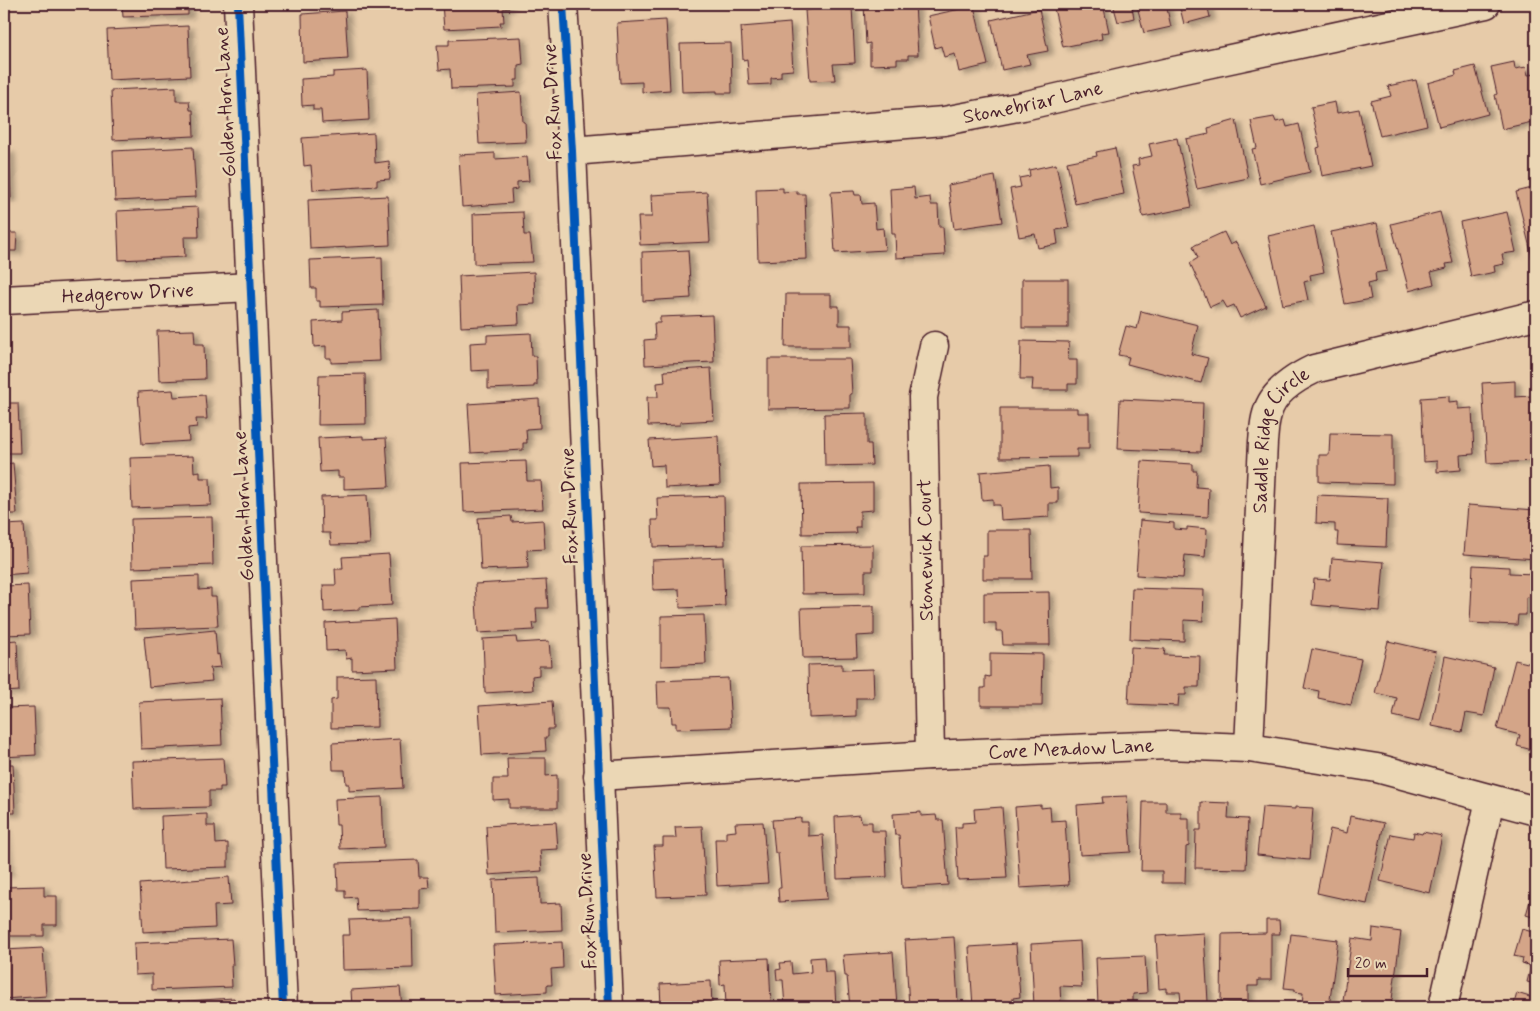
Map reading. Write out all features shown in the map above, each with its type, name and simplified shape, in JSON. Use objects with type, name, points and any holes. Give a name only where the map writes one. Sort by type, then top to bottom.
[{"type":"street","name":"Golden Horn Lane","points":[[238,4],[283,1007]]},
{"type":"street","name":"Fox Run Drive","points":[[564,4],[609,1007]]},
{"type":"street","name":"Stonebriar Lane","points":[[572,151],[944,121],[1023,106],[1165,73],[1486,4]]},
{"type":"street","name":"Hedgerow Drive","points":[[4,300],[251,287]]},
{"type":"street","name":"Saddle Ridge Circle","points":[[1249,748],[1263,442],[1267,413],[1279,392],[1300,376],[1314,369],[1536,315]]},
{"type":"street","name":"Stonewick Court","points":[[930,755],[923,398],[925,381],[934,346]]},
{"type":"street","name":"Cove Meadow Lane","points":[[598,776],[930,755],[1167,745],[1249,748],[1377,768],[1536,811]]},
{"type":"street","points":[[1443,1007],[1490,800]]},
{"type":"building","points":[[122,4],[188,4],[188,15],[123,17]]},
{"type":"building","points":[[313,4],[367,4],[313,7]]},
{"type":"building","points":[[442,4],[509,4],[509,8],[503,9],[504,22],[500,22],[501,26],[444,29]]},
{"type":"building","points":[[864,4],[915,4],[918,55],[908,55],[908,59],[897,59],[897,64],[870,65],[870,43],[866,44]]},
{"type":"building","points":[[1053,4],[1103,4],[1109,32],[1101,33],[1102,39],[1063,47]]},
{"type":"building","points":[[1113,4],[1166,4],[1171,27],[1144,33],[1137,6],[1132,7],[1134,18],[1118,22]]},
{"type":"building","points":[[1179,4],[1207,4],[1210,17],[1184,24]]},
{"type":"building","points":[[974,6],[988,65],[959,72],[955,54],[944,57],[941,46],[935,48],[928,16]]},
{"type":"building","points":[[852,7],[855,63],[833,64],[835,80],[810,81],[805,10]]},
{"type":"building","points":[[1039,9],[1048,51],[1027,55],[1030,64],[1002,70],[991,20]]},
{"type":"building","points":[[345,11],[348,59],[303,62],[302,14]]},
{"type":"building","points":[[666,20],[670,90],[642,92],[642,82],[620,83],[617,23]]},
{"type":"building","points":[[790,23],[793,70],[781,71],[781,77],[771,78],[771,84],[749,85],[747,59],[743,60],[741,27]]},
{"type":"building","points":[[188,26],[190,76],[109,80],[107,30]]},
{"type":"building","points":[[521,37],[523,64],[518,65],[518,80],[515,80],[515,87],[451,89],[450,69],[439,70],[437,45],[449,45],[449,40]]},
{"type":"building","points":[[731,43],[732,93],[717,93],[717,91],[682,92],[680,44]]},
{"type":"building","points":[[1514,62],[1515,69],[1526,67],[1528,75],[1536,74],[1536,121],[1502,129],[1491,67]]},
{"type":"building","points":[[1475,66],[1488,114],[1439,127],[1428,83],[1456,75],[1455,71]]},
{"type":"building","points":[[367,70],[369,120],[322,123],[321,110],[313,110],[313,105],[302,106],[301,79],[333,77],[333,72]]},
{"type":"building","points":[[1416,80],[1427,125],[1380,136],[1371,101],[1391,96],[1388,86]]},
{"type":"building","points":[[176,87],[176,101],[189,101],[190,110],[193,110],[194,136],[113,140],[111,90]]},
{"type":"building","points":[[521,92],[526,142],[479,144],[476,95]]},
{"type":"building","points":[[1335,102],[1337,113],[1359,109],[1371,166],[1322,176],[1317,148],[1320,147],[1311,107]]},
{"type":"building","points":[[1274,117],[1276,122],[1285,120],[1287,127],[1299,124],[1310,172],[1260,184],[1252,149],[1257,148],[1251,121]]},
{"type":"building","points":[[1236,120],[1248,178],[1197,189],[1186,139],[1209,134],[1208,128]]},
{"type":"building","points":[[374,133],[375,163],[389,161],[390,179],[377,180],[377,186],[313,190],[311,165],[304,166],[302,138]]},
{"type":"building","points":[[1177,138],[1192,207],[1143,217],[1132,166],[1139,165],[1138,159],[1152,156],[1149,144]]},
{"type":"building","points":[[193,147],[196,197],[115,201],[113,151]]},
{"type":"building","points":[[1115,148],[1124,194],[1075,204],[1067,162],[1097,156],[1096,152]]},
{"type":"building","points":[[4,150],[9,150],[11,198],[4,199]]},
{"type":"building","points":[[495,153],[495,159],[527,157],[529,181],[517,182],[517,189],[511,190],[512,203],[462,207],[459,155]]},
{"type":"building","points":[[1056,164],[1069,228],[1056,230],[1058,244],[1038,248],[1035,234],[1019,237],[1010,189],[1021,187],[1019,178],[1030,176],[1029,170]]},
{"type":"building","points":[[995,176],[1002,222],[954,229],[948,185]]},
{"type":"building","points":[[914,187],[915,199],[930,197],[931,205],[938,205],[939,227],[943,227],[945,255],[896,258],[895,234],[892,234],[890,189]]},
{"type":"building","points":[[1536,187],[1536,263],[1534,264],[1516,192]]},
{"type":"building","points":[[783,188],[783,192],[797,191],[797,194],[805,194],[807,259],[758,261],[756,189]]},
{"type":"building","points":[[854,191],[855,195],[861,195],[862,204],[874,203],[876,229],[883,228],[885,250],[835,253],[831,192]]},
{"type":"building","points":[[707,192],[710,242],[640,245],[638,217],[652,217],[651,195]]},
{"type":"building","points":[[388,196],[390,245],[310,249],[308,200]]},
{"type":"building","points":[[198,207],[199,237],[184,237],[185,257],[119,260],[117,211]]},
{"type":"building","points":[[523,212],[524,235],[530,235],[533,262],[474,264],[473,214]]},
{"type":"building","points":[[1440,212],[1453,263],[1446,264],[1447,268],[1431,272],[1434,284],[1409,291],[1391,224]]},
{"type":"building","points":[[1507,212],[1516,252],[1502,254],[1504,264],[1494,266],[1495,272],[1471,277],[1460,222]]},
{"type":"building","points":[[1377,223],[1387,271],[1375,273],[1376,281],[1368,283],[1371,299],[1345,304],[1331,232]]},
{"type":"building","points":[[1314,226],[1324,272],[1310,275],[1311,280],[1304,282],[1308,300],[1283,305],[1268,236]]},
{"type":"building","points":[[1224,232],[1230,245],[1236,242],[1266,306],[1240,318],[1234,305],[1227,308],[1223,301],[1210,307],[1190,263],[1198,258],[1193,246]]},
{"type":"building","points":[[4,233],[17,233],[16,251],[4,251]]},
{"type":"building","points":[[688,250],[691,298],[643,301],[642,252]]},
{"type":"building","points":[[382,257],[383,305],[320,307],[320,301],[316,301],[316,288],[311,288],[310,260]]},
{"type":"building","points":[[534,272],[535,304],[518,305],[519,324],[461,327],[459,276]]},
{"type":"building","points":[[1022,279],[1068,279],[1068,328],[1022,328]]},
{"type":"building","points":[[786,294],[831,294],[831,306],[839,306],[839,325],[851,325],[851,347],[785,347]]},
{"type":"building","points":[[378,310],[380,361],[331,363],[331,358],[326,358],[326,346],[314,347],[313,322],[342,320],[342,312]]},
{"type":"building","points":[[1141,311],[1198,325],[1191,354],[1208,358],[1201,383],[1127,364],[1129,357],[1118,355],[1126,326],[1137,329]]},
{"type":"building","points":[[712,315],[714,362],[645,365],[644,340],[655,339],[654,323],[660,323],[660,317]]},
{"type":"building","points":[[194,330],[195,344],[204,344],[205,379],[159,381],[157,331]]},
{"type":"building","points":[[531,333],[532,356],[536,356],[537,385],[534,385],[534,387],[488,389],[488,370],[471,371],[470,343],[487,342],[487,335]]},
{"type":"building","points":[[1021,341],[1069,342],[1068,360],[1077,360],[1077,384],[1068,384],[1068,390],[1032,390],[1033,379],[1020,379]]},
{"type":"building","points":[[768,359],[850,359],[852,394],[850,394],[850,408],[768,409]]},
{"type":"building","points":[[711,368],[714,420],[680,422],[680,425],[648,426],[647,397],[658,397],[657,383],[665,382],[664,371]]},
{"type":"building","points":[[365,374],[366,424],[318,425],[319,375]]},
{"type":"building","points":[[1515,381],[1515,397],[1531,396],[1535,461],[1487,463],[1482,383]]},
{"type":"building","points":[[173,390],[174,397],[205,395],[207,419],[196,419],[197,427],[188,428],[189,441],[142,444],[138,392]]},
{"type":"building","points":[[1449,396],[1449,402],[1458,401],[1458,409],[1472,408],[1474,454],[1460,455],[1461,470],[1437,472],[1437,461],[1424,462],[1421,398]]},
{"type":"building","points":[[539,399],[540,428],[526,429],[527,443],[523,443],[523,450],[471,453],[468,404]]},
{"type":"building","points":[[1120,399],[1203,403],[1201,452],[1118,449]]},
{"type":"building","points":[[4,403],[18,403],[20,453],[4,453]]},
{"type":"building","points":[[1000,408],[1077,408],[1077,413],[1089,413],[1089,449],[1077,449],[1077,457],[1000,458]]},
{"type":"building","points":[[867,413],[867,444],[871,444],[872,465],[825,466],[824,414]]},
{"type":"building","points":[[1330,433],[1393,434],[1393,484],[1319,482],[1319,455],[1329,455]]},
{"type":"building","points":[[363,436],[363,439],[386,438],[389,487],[344,489],[344,477],[338,477],[338,471],[320,472],[318,438]]},
{"type":"building","points":[[718,436],[720,485],[665,488],[664,465],[651,466],[649,440]]},
{"type":"building","points":[[193,456],[194,472],[200,471],[200,478],[210,478],[211,505],[132,508],[130,458]]},
{"type":"building","points":[[526,461],[527,481],[541,481],[543,509],[464,512],[462,463]]},
{"type":"building","points":[[1141,461],[1193,464],[1193,471],[1197,471],[1196,487],[1209,488],[1208,517],[1138,513]]},
{"type":"building","points":[[13,463],[17,514],[4,514],[4,464]]},
{"type":"building","points":[[1049,466],[1050,488],[1058,487],[1058,503],[1049,503],[1049,517],[1001,520],[1000,505],[993,505],[993,499],[982,500],[980,472]]},
{"type":"building","points":[[873,483],[873,510],[860,511],[860,527],[855,527],[856,533],[802,534],[801,484]]},
{"type":"building","points":[[367,495],[370,544],[331,545],[330,533],[322,533],[321,497]]},
{"type":"building","points":[[1317,495],[1388,498],[1386,547],[1337,545],[1338,532],[1335,532],[1335,524],[1316,523]]},
{"type":"building","points":[[724,496],[725,545],[653,547],[652,520],[658,520],[657,498]]},
{"type":"building","points":[[1468,505],[1536,510],[1536,559],[1464,554]]},
{"type":"building","points":[[511,516],[512,522],[543,520],[545,549],[527,550],[528,568],[481,570],[478,518]]},
{"type":"building","points":[[212,517],[213,565],[132,568],[131,519]]},
{"type":"building","points":[[1140,520],[1174,523],[1174,529],[1187,530],[1187,527],[1207,529],[1205,557],[1185,555],[1183,578],[1136,575]]},
{"type":"building","points":[[24,524],[27,573],[4,575],[4,525]]},
{"type":"building","points":[[987,530],[1031,530],[1032,579],[983,579],[983,556],[987,556]]},
{"type":"building","points":[[873,545],[873,571],[865,571],[865,593],[802,594],[801,546]]},
{"type":"building","points":[[389,554],[392,605],[359,607],[359,610],[324,612],[323,585],[336,585],[335,569],[343,569],[342,557]]},
{"type":"building","points":[[723,557],[725,606],[680,608],[679,589],[653,590],[652,560]]},
{"type":"building","points":[[1332,558],[1384,562],[1380,611],[1312,605],[1314,579],[1330,580]]},
{"type":"building","points":[[1473,565],[1509,567],[1509,573],[1536,574],[1536,598],[1526,597],[1526,615],[1518,615],[1517,625],[1470,623]]},
{"type":"building","points":[[199,576],[199,590],[211,589],[211,597],[216,597],[218,626],[135,629],[133,579]]},
{"type":"building","points":[[546,580],[548,608],[536,608],[537,623],[533,623],[534,630],[478,633],[475,584]]},
{"type":"building","points":[[28,585],[30,634],[4,635],[4,586]]},
{"type":"building","points":[[1132,588],[1204,590],[1203,621],[1184,620],[1184,641],[1130,639]]},
{"type":"building","points":[[1049,592],[1050,645],[1003,645],[1002,631],[996,631],[996,623],[984,623],[984,593]]},
{"type":"building","points":[[874,606],[874,635],[856,636],[857,657],[803,658],[801,608]]},
{"type":"building","points":[[704,615],[706,664],[661,666],[661,616]]},
{"type":"building","points":[[395,619],[397,668],[352,670],[352,658],[346,659],[345,650],[326,651],[325,623]]},
{"type":"building","points":[[215,630],[217,655],[219,654],[221,667],[210,668],[212,681],[149,687],[144,637]]},
{"type":"building","points":[[516,637],[517,643],[549,641],[551,666],[539,666],[539,675],[532,676],[533,690],[485,693],[483,639]]},
{"type":"building","points":[[17,640],[19,691],[4,692],[4,641]]},
{"type":"building","points":[[1388,641],[1436,652],[1419,722],[1393,716],[1397,698],[1375,693]]},
{"type":"building","points":[[1131,647],[1165,649],[1164,655],[1200,656],[1199,687],[1186,687],[1186,695],[1179,695],[1178,706],[1128,704]]},
{"type":"building","points":[[1312,649],[1361,659],[1351,705],[1318,698],[1319,691],[1304,688]]},
{"type":"building","points":[[990,653],[1043,654],[1042,706],[981,706],[981,688],[985,688],[985,676],[990,677]]},
{"type":"building","points":[[1445,656],[1494,667],[1484,716],[1466,713],[1462,732],[1432,726]]},
{"type":"building","points":[[1515,660],[1536,665],[1536,751],[1517,746],[1520,735],[1497,729]]},
{"type":"building","points":[[842,664],[842,670],[873,669],[874,698],[856,698],[856,716],[809,718],[808,665]]},
{"type":"building","points":[[376,676],[377,727],[331,728],[331,700],[337,699],[337,677]]},
{"type":"building","points":[[728,678],[731,727],[676,729],[676,723],[672,723],[671,707],[658,707],[657,681]]},
{"type":"building","points":[[220,698],[222,745],[141,749],[139,702]]},
{"type":"building","points":[[552,701],[554,729],[548,729],[548,737],[545,737],[546,751],[482,755],[479,706]]},
{"type":"building","points":[[34,707],[36,755],[4,757],[4,708]]},
{"type":"building","points":[[400,739],[403,788],[349,791],[349,784],[346,784],[345,770],[333,770],[332,743]]},
{"type":"building","points":[[223,758],[225,787],[220,787],[220,791],[209,791],[209,807],[134,809],[132,761]]},
{"type":"building","points":[[507,758],[546,758],[546,776],[557,775],[557,808],[509,808],[509,799],[493,800],[493,779],[508,779]]},
{"type":"building","points":[[4,764],[13,764],[15,813],[4,813]]},
{"type":"building","points":[[1127,796],[1131,852],[1080,855],[1077,805],[1103,803],[1102,797]]},
{"type":"building","points":[[382,797],[384,847],[340,849],[339,825],[336,825],[335,799]]},
{"type":"building","points":[[1143,802],[1166,802],[1166,812],[1181,812],[1181,818],[1189,818],[1189,846],[1186,847],[1185,883],[1162,883],[1162,871],[1141,871]]},
{"type":"building","points":[[1201,802],[1229,803],[1228,818],[1248,819],[1246,869],[1195,868],[1196,830],[1201,830]]},
{"type":"building","points":[[1041,805],[1041,808],[1050,807],[1051,821],[1065,820],[1069,885],[1020,888],[1015,807]]},
{"type":"building","points":[[1002,807],[1007,878],[958,880],[955,827],[962,827],[962,823],[975,822],[974,809]]},
{"type":"building","points":[[1262,807],[1313,808],[1309,860],[1257,855]]},
{"type":"building","points":[[921,812],[921,816],[936,815],[937,820],[943,820],[948,885],[902,888],[899,835],[895,835],[893,814]]},
{"type":"building","points":[[207,814],[207,826],[215,826],[216,844],[228,843],[228,867],[163,869],[161,816]]},
{"type":"building","points":[[860,815],[861,822],[872,822],[872,831],[885,831],[887,877],[837,879],[835,817]]},
{"type":"building","points":[[1350,816],[1384,823],[1367,904],[1317,893],[1330,829],[1347,833]]},
{"type":"building","points":[[801,818],[801,822],[808,822],[808,836],[823,835],[827,899],[779,902],[778,888],[781,888],[778,853],[775,853],[772,820]]},
{"type":"building","points":[[556,822],[558,849],[540,850],[542,871],[489,875],[486,826]]},
{"type":"building","points":[[763,822],[768,883],[717,886],[715,839],[726,839],[726,832],[736,831],[735,823]]},
{"type":"building","points":[[4,824],[8,873],[4,873]]},
{"type":"building","points":[[702,826],[706,895],[657,897],[654,846],[663,846],[663,838],[676,838],[675,827]]},
{"type":"building","points":[[1414,832],[1442,836],[1430,893],[1380,881],[1391,834],[1413,838]]},
{"type":"building","points":[[418,860],[419,877],[428,877],[429,888],[420,889],[420,909],[357,911],[356,897],[345,898],[345,890],[338,890],[337,863]]},
{"type":"building","points":[[229,877],[231,905],[214,906],[215,928],[143,932],[140,884]]},
{"type":"building","points":[[539,878],[540,904],[561,903],[562,930],[495,933],[493,880]]},
{"type":"building","points":[[44,886],[44,896],[57,896],[57,925],[44,925],[44,936],[4,936],[4,887]]},
{"type":"building","points":[[1533,890],[1536,891],[1536,918],[1526,915]]},
{"type":"building","points":[[412,918],[413,968],[343,970],[342,935],[350,935],[349,920]]},
{"type":"building","points":[[1266,920],[1279,920],[1280,934],[1271,934],[1271,980],[1258,980],[1258,986],[1248,986],[1248,1002],[1221,1002],[1222,934],[1266,933]]},
{"type":"building","points":[[1373,928],[1401,932],[1391,1007],[1342,1007],[1352,938],[1372,941]]},
{"type":"building","points":[[1522,929],[1536,933],[1536,984],[1527,982],[1531,966],[1522,963],[1523,958],[1514,956]]},
{"type":"building","points":[[1204,933],[1208,1002],[1181,1003],[1180,992],[1166,992],[1166,988],[1159,989],[1156,936]]},
{"type":"building","points":[[1291,934],[1338,940],[1329,1007],[1302,1006],[1303,993],[1295,992],[1295,989],[1284,988]]},
{"type":"building","points":[[954,937],[958,1002],[944,1002],[945,1007],[909,1007],[905,940]]},
{"type":"building","points":[[231,939],[232,987],[152,990],[152,974],[135,975],[134,943]]},
{"type":"building","points":[[1080,941],[1082,987],[1060,986],[1061,1007],[1034,1007],[1031,944]]},
{"type":"building","points":[[562,942],[563,968],[551,969],[552,985],[547,985],[547,992],[496,995],[493,945]]},
{"type":"building","points":[[1016,944],[1020,997],[1013,998],[1013,1002],[999,1003],[1000,1007],[973,1007],[969,947]]},
{"type":"building","points":[[43,948],[46,996],[4,999],[4,950]]},
{"type":"building","points":[[893,952],[897,1005],[850,1007],[843,955]]},
{"type":"building","points":[[1145,956],[1147,993],[1133,994],[1133,1003],[1098,1005],[1096,958]]},
{"type":"building","points":[[824,957],[825,972],[834,972],[836,1007],[785,1007],[783,980],[777,980],[776,970],[781,969],[780,963],[791,962],[792,974],[811,972],[810,958]]},
{"type":"building","points":[[769,958],[771,1004],[751,1005],[751,1007],[726,1007],[725,984],[720,985],[719,960]]},
{"type":"building","points":[[711,981],[712,1007],[661,1007],[660,984]]},
{"type":"building","points":[[400,987],[402,1007],[352,1007],[351,990]]},
{"type":"building","points":[[1517,993],[1536,999],[1536,1007],[1513,1007]]},
{"type":"building","points":[[234,998],[235,1007],[155,1007],[155,1003]]},
{"type":"building","points":[[532,1000],[533,1005],[565,1004],[565,1007],[500,1007],[499,1002]]},
{"type":"building","points":[[29,1004],[29,1007],[4,1007],[4,1005]]},
{"type":"cycle path","points":[[238,4],[283,1007]]},
{"type":"cycle path","points":[[563,4],[572,151],[609,1007]]}]
